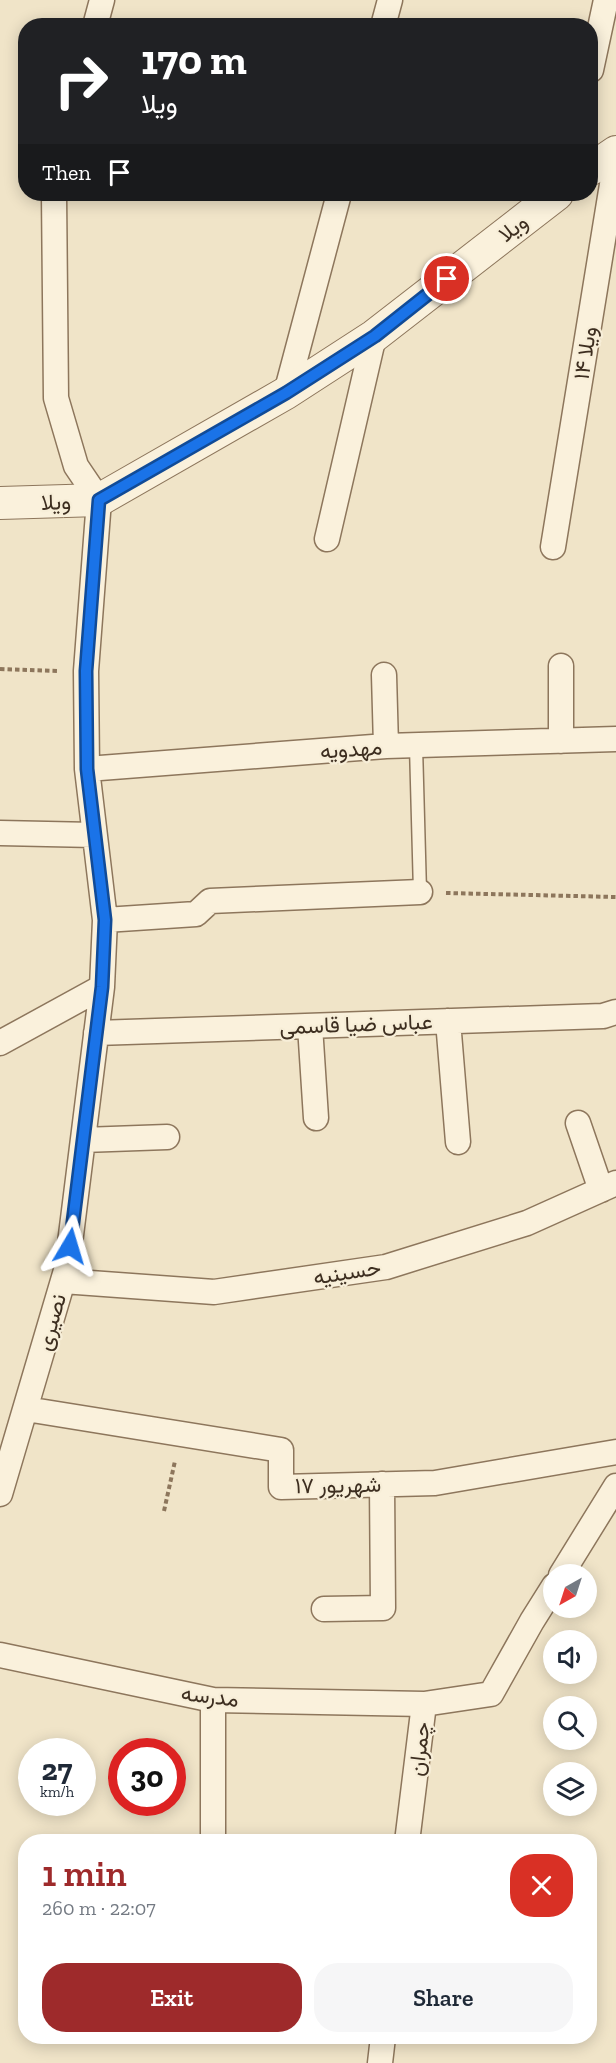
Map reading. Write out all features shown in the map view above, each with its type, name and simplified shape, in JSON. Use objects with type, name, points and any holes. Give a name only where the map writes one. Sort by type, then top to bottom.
[{"type":"street","points":[[97,18],[102,0]]},
{"type":"street","points":[[385,18],[390,0]]},
{"type":"street","points":[[598,37],[606,0]]},
{"type":"street","points":[[598,164],[616,152]]},
{"type":"street","name":"ویلا ۱۴","points":[[554,547],[616,160]]},
{"type":"street","points":[[54,201],[56,398],[76,466],[99,500]]},
{"type":"street","points":[[286,393],[337,201]]},
{"type":"street","name":"ویلا","points":[[0,503],[99,500],[286,393],[375,336],[548,201]]},
{"type":"street","points":[[327,539],[375,336]]},
{"type":"street","name":"نصیری","points":[[0,1494],[67,1268],[102,987],[105,920],[87,769],[86,671],[99,500]]},
{"type":"street","points":[[561,666],[561,741]]},
{"type":"street","points":[[384,675],[386,746]]},
{"type":"street","name":"مهدویه","points":[[87,769],[386,746],[616,739]]},
{"type":"street","points":[[0,833],[94,835]]},
{"type":"street","points":[[105,920],[195,914],[210,901],[420,892]]},
{"type":"street","points":[[0,1043],[102,987]]},
{"type":"street","name":"عباس ضیا قاسمی","points":[[96,1033],[603,1016],[616,1012]]},
{"type":"street","points":[[448,1021],[458,1142]]},
{"type":"street","points":[[310,1026],[316,1118]]},
{"type":"street","points":[[578,1123],[608,1186]]},
{"type":"street","points":[[83,1140],[167,1137]]},
{"type":"street","name":"حسینیه","points":[[63,1281],[214,1292],[386,1267],[527,1223],[608,1186]]},
{"type":"street","name":"۱۷ شهریور","points":[[26,1409],[281,1450],[281,1487],[435,1483],[616,1452]]},
{"type":"street","points":[[324,1609],[383,1608],[382,1484]]},
{"type":"street","points":[[568,1564],[616,1486]]},
{"type":"street","name":"چمران","points":[[408,1834],[424,1704],[491,1694],[543,1604]]},
{"type":"street","name":"مدرسه","points":[[0,1655],[213,1700],[424,1704]]},
{"type":"street","points":[[213,1700],[213,1834]]},
{"type":"street","points":[[380,2063],[382,2044]]},
{"type":"lane","points":[[416,746],[420,892]]},
{"type":"path","points":[[0,669],[86,671]]},
{"type":"path","points":[[420,892],[616,897]]},
{"type":"path","points":[[164,1511],[181,1434]]},
{"type":"route","points":[[70,1246],[102,987],[105,920],[87,769],[86,671],[99,500],[286,393],[375,336],[447,279]]}]
